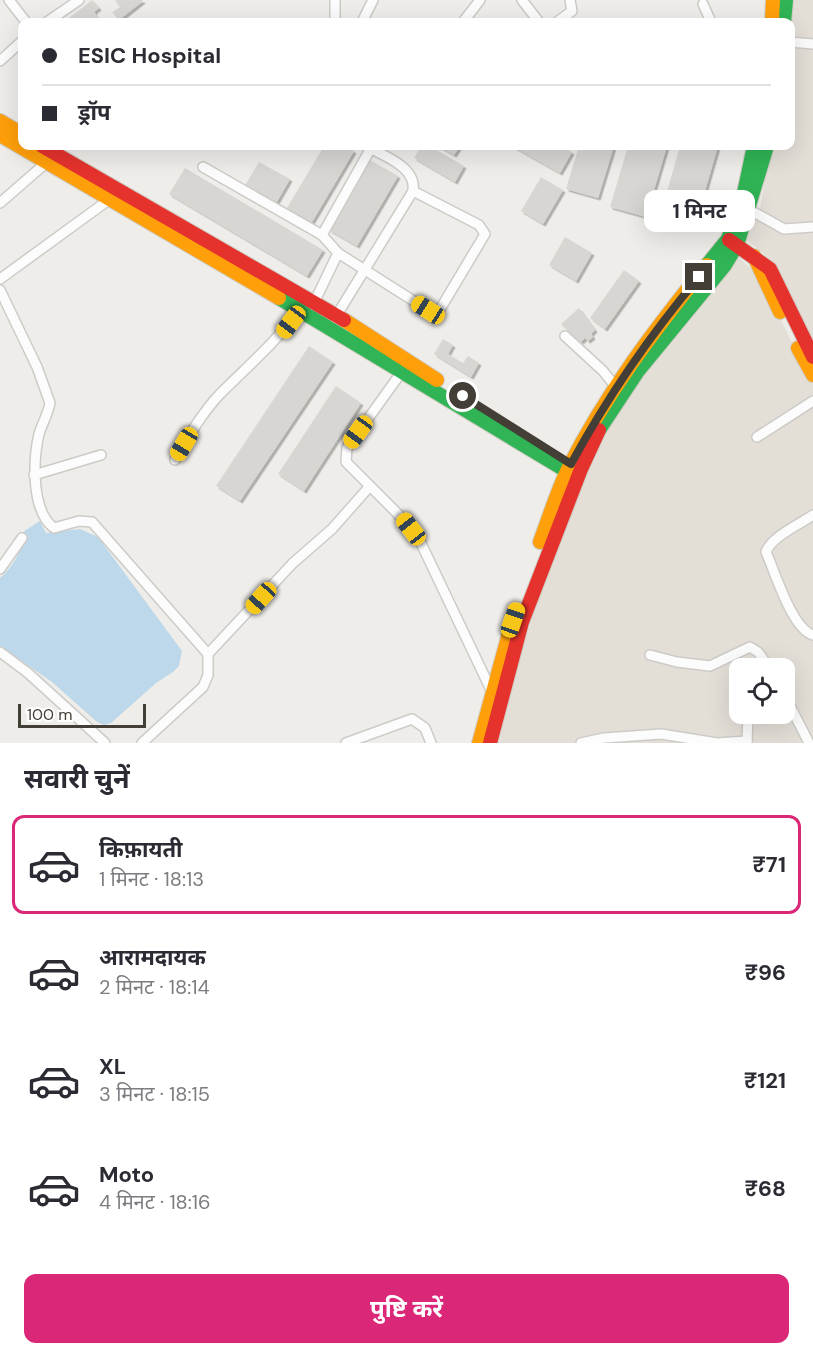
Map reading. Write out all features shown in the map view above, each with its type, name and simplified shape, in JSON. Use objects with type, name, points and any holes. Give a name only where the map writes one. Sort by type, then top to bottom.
[{"type":"main road","points":[[772,0],[772,18]]},
{"type":"main road","points":[[784,18],[786,0]]},
{"type":"main road","points":[[0,121],[18,132]]},
{"type":"main road","points":[[2,138],[18,147]]},
{"type":"main road","points":[[24,150],[307,309],[334,321],[574,470]]},
{"type":"main road","points":[[49,150],[307,309]]},
{"type":"main road","points":[[488,743],[492,692],[531,565],[574,470],[598,432],[619,391],[725,265],[733,242],[753,150]]},
{"type":"main road","points":[[733,242],[750,210],[766,150]]},
{"type":"main road","points":[[733,242],[770,269],[813,357]]},
{"type":"main road","points":[[753,255],[813,375]]},
{"type":"main road","points":[[334,321],[403,369],[574,470]]},
{"type":"main road","points":[[488,743],[522,622],[574,470]]},
{"type":"street","points":[[9,0],[23,18]]},
{"type":"street","points":[[334,0],[335,18]]},
{"type":"street","points":[[364,18],[373,0]]},
{"type":"street","points":[[466,18],[480,0]]},
{"type":"street","points":[[522,0],[536,18]]},
{"type":"street","points":[[562,18],[572,11],[570,0]]},
{"type":"street","points":[[52,18],[75,1]]},
{"type":"street","points":[[703,4],[709,18]]},
{"type":"street","points":[[795,42],[813,44]]},
{"type":"street","points":[[0,61],[18,45]]},
{"type":"street","points":[[322,235],[366,150]]},
{"type":"street","points":[[334,321],[414,191],[415,184],[411,175],[374,150]]},
{"type":"street","points":[[383,155],[386,150]]},
{"type":"street","points":[[0,203],[47,162]]},
{"type":"street","points":[[203,167],[322,235],[338,253],[428,310],[439,311],[483,240],[484,231],[479,225],[414,191]]},
{"type":"street","points":[[0,279],[110,199]]},
{"type":"street","points":[[750,210],[784,229],[813,227]]},
{"type":"street","points":[[175,460],[193,429],[219,395],[253,365],[307,309],[338,253]]},
{"type":"street","points":[[0,290],[37,367],[50,404],[38,437],[34,475],[49,524],[54,528],[79,521],[92,522],[208,654],[208,675],[203,687],[142,743]]},
{"type":"street","points":[[565,336],[603,371],[619,391]]},
{"type":"street","points":[[403,369],[347,448],[346,462],[418,539],[492,692]]},
{"type":"street","points":[[757,438],[813,401]]},
{"type":"street","points":[[34,475],[101,455]]},
{"type":"street","points":[[208,654],[293,563],[332,529],[370,486]]},
{"type":"street","points":[[813,515],[768,547],[766,552],[793,615],[801,628],[813,635]]},
{"type":"street","points":[[0,569],[22,538]]},
{"type":"street","points":[[650,655],[677,662],[710,666],[750,647],[762,658]]},
{"type":"street","points":[[0,652],[28,673],[105,743]]},
{"type":"street","points":[[795,716],[808,743]]},
{"type":"street","points":[[346,743],[412,719],[424,728],[431,743]]},
{"type":"street","points":[[581,743],[604,738],[661,734],[717,743],[747,742],[748,724]]},
{"type":"shaded area","points":[[791,0],[813,0],[813,345],[772,260],[746,240],[760,208],[770,150],[795,150],[795,18],[791,18]]},
{"type":"shaded area","points":[[737,256],[758,275],[813,384],[813,743],[494,743],[534,612],[580,479],[607,426],[660,349]]},
{"type":"water","points":[[40,521],[46,533],[80,529],[98,537],[182,651],[179,666],[111,723],[104,725],[97,722],[52,682],[0,646],[0,578],[17,557],[22,544],[23,532]]},
{"type":"building","points":[[92,0],[99,8],[94,12],[98,18],[69,18]]},
{"type":"building","points":[[115,0],[143,1],[122,18],[117,18],[112,12],[120,7]]},
{"type":"building","points":[[322,150],[354,151],[312,222],[287,208]]},
{"type":"building","points":[[419,150],[437,150],[464,166],[455,182],[414,158]]},
{"type":"building","points":[[445,150],[457,150],[454,155]]},
{"type":"building","points":[[519,150],[568,150],[572,152],[560,173]]},
{"type":"building","points":[[578,150],[613,150],[598,198],[566,189]]},
{"type":"building","points":[[627,150],[666,150],[646,217],[610,207]]},
{"type":"building","points":[[679,150],[717,150],[694,229],[659,220]]},
{"type":"building","points":[[370,160],[398,176],[357,246],[329,230]]},
{"type":"building","points":[[259,162],[290,179],[275,205],[244,187]]},
{"type":"building","points":[[185,168],[323,250],[307,276],[169,194]]},
{"type":"building","points":[[541,177],[563,190],[543,224],[521,211]]},
{"type":"building","points":[[565,237],[592,253],[576,281],[549,265]]},
{"type":"building","points":[[624,270],[639,281],[605,329],[590,318]]},
{"type":"building","points":[[579,308],[595,330],[591,334],[593,337],[588,341],[585,338],[581,342],[561,324]]},
{"type":"building","points":[[443,339],[453,345],[448,354],[463,363],[468,356],[479,363],[471,377],[434,354]]},
{"type":"building","points":[[309,346],[333,362],[240,501],[216,486]]},
{"type":"building","points":[[336,386],[361,403],[304,491],[278,474]]},
{"type":"traffic: fast","points":[[784,18],[786,0]]},
{"type":"traffic: fast","points":[[707,265],[728,239],[743,198],[753,150]]},
{"type":"traffic: fast","points":[[599,430],[638,371],[725,265],[737,245],[766,150]]},
{"type":"traffic: fast","points":[[279,298],[575,476]]},
{"type":"traffic: slow","points":[[772,18],[773,0]]},
{"type":"traffic: slow","points":[[0,121],[18,132]]},
{"type":"traffic: slow","points":[[0,135],[18,146]]},
{"type":"traffic: slow","points":[[26,150],[279,298]]},
{"type":"traffic: slow","points":[[754,256],[780,312]]},
{"type":"traffic: slow","points":[[540,542],[568,469],[598,415],[650,338],[707,265]]},
{"type":"traffic: slow","points":[[344,320],[437,380]]},
{"type":"traffic: slow","points":[[798,348],[813,375]]},
{"type":"traffic: slow","points":[[479,743],[513,619]]},
{"type":"traffic: jam","points":[[49,150],[344,320]]},
{"type":"traffic: jam","points":[[729,240],[770,269],[813,357]]},
{"type":"traffic: jam","points":[[490,743],[522,622],[581,469],[599,430]]},
{"type":"route","points":[[463,396],[571,464],[598,414],[653,332],[699,277]]}]
